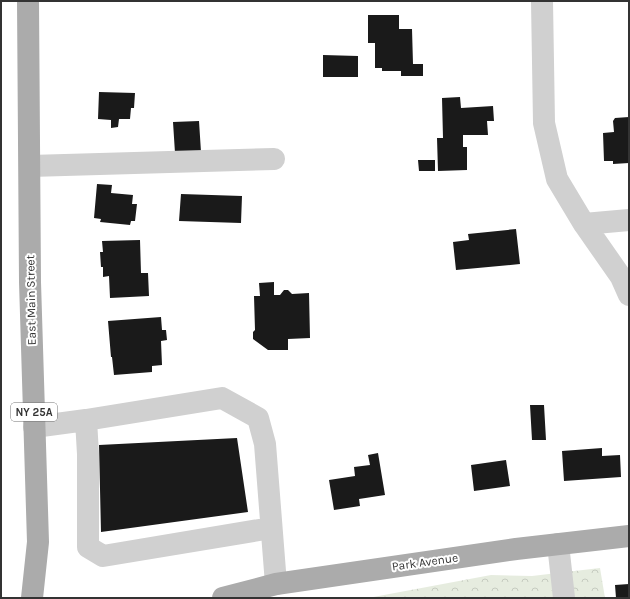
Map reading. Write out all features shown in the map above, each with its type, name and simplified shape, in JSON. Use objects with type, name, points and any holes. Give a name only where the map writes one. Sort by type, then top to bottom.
[{"type":"main road","name":"East Main Street","points":[[28,1],[30,282],[38,542],[32,598]]},
{"type":"main road","name":"Park Avenue","points":[[223,598],[276,584],[516,549],[629,536]]},
{"type":"street","points":[[542,1],[544,123],[557,179],[584,224],[621,277],[629,295]]},
{"type":"street","points":[[30,166],[274,159]]},
{"type":"street","points":[[584,224],[629,220]]},
{"type":"street","points":[[34,427],[222,398],[258,418],[265,444],[276,584]]},
{"type":"street","points":[[86,420],[88,454],[88,547],[104,556],[271,528]]},
{"type":"street","points":[[558,544],[564,598]]},
{"type":"green space","points":[[600,568],[605,598],[368,598],[491,575],[532,576]]},
{"type":"building","points":[[368,15],[399,15],[399,29],[412,29],[413,64],[423,64],[423,76],[401,76],[401,71],[382,71],[382,68],[375,68],[375,43],[368,43]]},
{"type":"building","points":[[323,55],[358,56],[358,77],[323,77]]},
{"type":"building","points":[[99,92],[135,93],[134,108],[131,108],[130,119],[119,119],[118,127],[111,128],[111,120],[98,119]]},
{"type":"building","points":[[460,97],[461,108],[493,106],[494,121],[487,121],[488,135],[463,135],[463,147],[467,147],[467,170],[438,171],[437,138],[443,138],[442,98]]},
{"type":"building","points":[[629,117],[629,163],[613,164],[613,161],[604,161],[603,133],[614,132],[613,121],[615,118]]},
{"type":"building","points":[[199,121],[201,152],[175,153],[173,122]]},
{"type":"building","points":[[418,160],[435,160],[435,171],[419,171]]},
{"type":"building","points":[[97,184],[112,185],[111,193],[133,195],[132,204],[137,204],[135,221],[131,221],[130,225],[100,222],[101,219],[94,218]]},
{"type":"building","points":[[181,194],[242,196],[241,223],[179,221]]},
{"type":"building","points":[[516,229],[520,264],[456,270],[453,242],[469,240],[468,234]]},
{"type":"building","points":[[140,240],[141,273],[148,273],[149,296],[110,298],[109,276],[103,277],[103,267],[101,267],[100,252],[103,252],[102,241]]},
{"type":"building","points":[[274,282],[274,295],[280,295],[284,290],[288,290],[292,294],[309,293],[310,338],[288,339],[288,350],[268,350],[253,339],[253,332],[255,330],[254,296],[260,296],[259,283]]},
{"type":"building","points":[[161,317],[162,330],[166,330],[167,340],[161,341],[162,365],[152,366],[152,372],[114,375],[108,321]]},
{"type":"building","points":[[530,405],[544,405],[546,440],[532,440]]},
{"type":"building","points":[[237,438],[248,512],[101,532],[99,445]]},
{"type":"building","points":[[602,448],[602,456],[620,455],[621,477],[564,481],[562,451]]},
{"type":"building","points":[[378,453],[385,495],[359,499],[360,506],[334,510],[329,480],[355,476],[354,467],[370,465],[368,455]]},
{"type":"building","points":[[506,460],[510,486],[474,491],[471,465]]},
{"type":"building","points":[[629,584],[629,598],[616,598],[615,585]]}]
